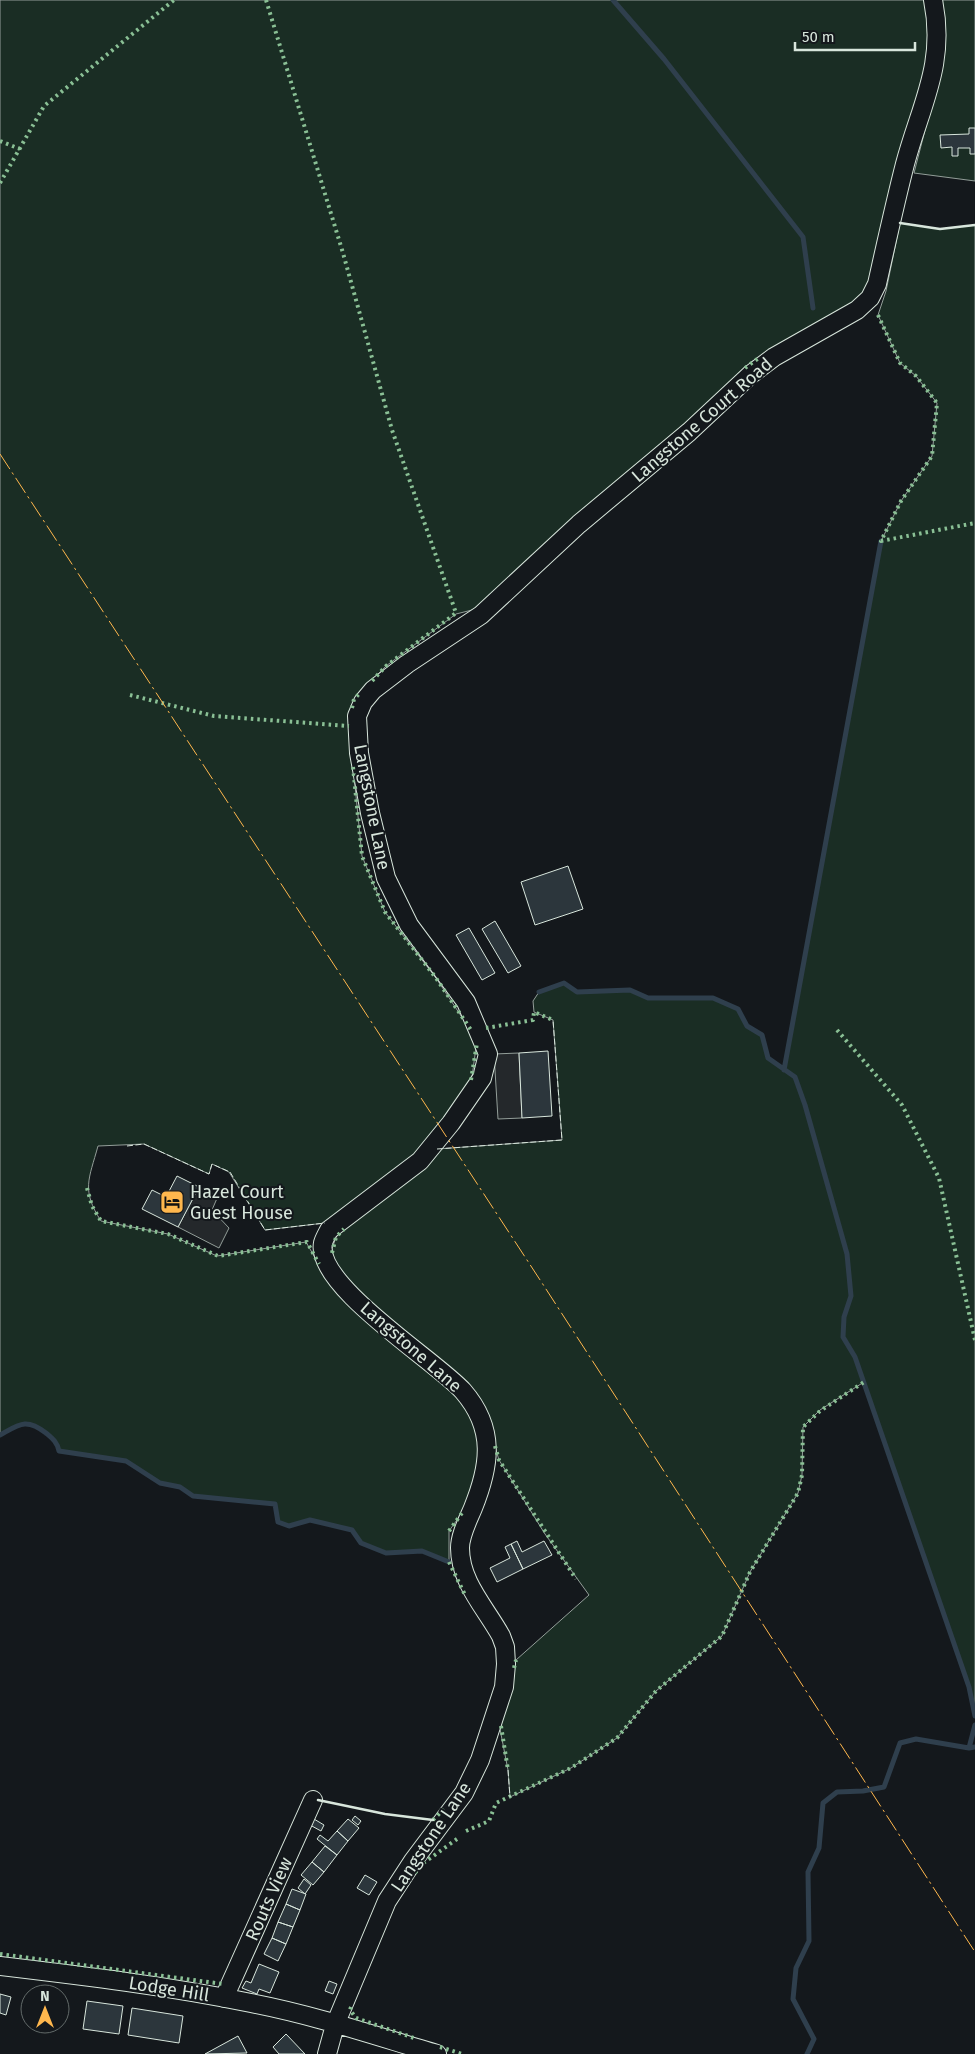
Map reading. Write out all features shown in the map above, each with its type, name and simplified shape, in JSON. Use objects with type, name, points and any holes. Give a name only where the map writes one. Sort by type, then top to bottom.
[{"type":"street","name":"Langstone Court Road","points":[[357,716],[363,702],[374,690],[407,664],[481,615],[579,524],[689,432],[750,375],[774,357],[857,310],[870,298],[877,284],[905,162],[936,60],[937,19],[933,0]]},
{"type":"street","name":"Langstone Lane","points":[[327,2054],[335,2024],[387,1901],[413,1861],[464,1792],[476,1768],[494,1721],[504,1687],[506,1664],[505,1647],[501,1636],[472,1590],[464,1573],[460,1546],[466,1525],[482,1486],[488,1458],[486,1438],[478,1415],[464,1392],[437,1367],[364,1308],[337,1281],[326,1261],[322,1244],[330,1230],[420,1161],[452,1123],[482,1078],[488,1054],[466,1002],[409,925],[386,878],[359,753],[357,716]]},
{"type":"street","name":"Routs View","points":[[224,1998],[313,1800]]},
{"type":"street","name":"Lodge Hill","points":[[0,1966],[253,2003],[335,2024],[437,2054]]},
{"type":"green space","points":[[0,0],[925,0],[927,5],[928,67],[874,277],[864,297],[751,362],[676,437],[480,608],[456,614],[386,666],[354,699],[349,726],[362,856],[385,912],[436,978],[477,1040],[472,1077],[461,1099],[415,1156],[325,1223],[265,1230],[229,1172],[212,1164],[209,1174],[144,1144],[98,1146],[90,1176],[89,1192],[91,1201],[101,1221],[168,1234],[217,1256],[306,1242],[321,1268],[449,1386],[472,1416],[481,1440],[479,1475],[467,1506],[449,1531],[449,1562],[422,1551],[386,1553],[361,1543],[352,1530],[310,1520],[289,1526],[278,1522],[274,1504],[193,1496],[180,1487],[160,1483],[126,1461],[59,1451],[52,1439],[33,1425],[23,1424],[0,1435]]},
{"type":"green space","points":[[939,0],[975,0],[975,181],[914,173],[934,95]]},
{"type":"green space","points":[[900,223],[940,229],[975,225],[975,1716],[969,1687],[864,1382],[820,1410],[803,1427],[802,1475],[798,1493],[750,1572],[722,1636],[656,1691],[617,1738],[571,1768],[510,1797],[508,1770],[500,1729],[516,1660],[589,1595],[545,1534],[499,1460],[488,1424],[355,1290],[334,1261],[332,1249],[336,1237],[351,1222],[437,1149],[562,1140],[553,1020],[534,1012],[533,1001],[539,992],[564,984],[577,992],[630,990],[648,998],[713,998],[738,1009],[747,1025],[762,1035],[768,1058],[784,1069],[881,541],[901,501],[932,456],[937,403],[916,376],[900,363],[878,315],[886,291]]},
{"type":"shaded area","points":[[519,1053],[522,1118],[498,1119],[494,1054]]},
{"type":"shaded area","points":[[199,1187],[218,1196],[212,1210],[229,1228],[219,1248],[178,1227]]},
{"type":"building","points":[[969,128],[975,128],[975,154],[970,154],[970,148],[958,148],[958,156],[952,156],[952,147],[941,148],[940,135],[969,134]]},
{"type":"building","points":[[568,866],[583,909],[535,925],[521,882]]},
{"type":"building","points":[[495,921],[521,966],[508,973],[482,929]]},
{"type":"building","points":[[469,928],[495,973],[482,980],[456,935]]},
{"type":"building","points":[[548,1051],[552,1116],[522,1118],[519,1053]]},
{"type":"building","points":[[177,1176],[199,1187],[178,1227],[142,1209],[152,1190],[166,1197]]},
{"type":"building","points":[[517,1541],[522,1552],[544,1541],[552,1555],[523,1569],[511,1544]]},
{"type":"building","points":[[511,1544],[523,1569],[497,1582],[490,1568],[510,1558],[505,1547]]},
{"type":"building","points":[[355,1816],[361,1821],[358,1825],[352,1820]]},
{"type":"building","points":[[314,1819],[324,1825],[321,1831],[310,1825]]},
{"type":"building","points":[[348,1819],[359,1828],[348,1841],[337,1831]]},
{"type":"building","points":[[337,1831],[348,1841],[337,1855],[317,1839],[320,1835],[328,1841]]},
{"type":"building","points":[[325,1846],[337,1855],[324,1872],[312,1862]]},
{"type":"building","points":[[312,1862],[324,1872],[313,1885],[301,1875]]},
{"type":"building","points":[[365,1875],[377,1882],[369,1895],[357,1888]]},
{"type":"building","points":[[304,1879],[311,1885],[305,1894],[298,1888]]},
{"type":"building","points":[[292,1889],[306,1894],[300,1910],[286,1904]]},
{"type":"building","points":[[286,1904],[300,1910],[293,1927],[278,1922]]},
{"type":"building","points":[[278,1922],[293,1927],[286,1944],[272,1938]]},
{"type":"building","points":[[272,1938],[286,1944],[278,1961],[264,1954]]},
{"type":"building","points":[[259,1964],[279,1972],[270,1993],[259,1989],[257,1994],[242,1988],[246,1981],[251,1983]]},
{"type":"building","points":[[329,1981],[337,1984],[333,1994],[325,1991]]},
{"type":"building","points":[[0,1994],[11,1997],[6,2015],[0,2013]]},
{"type":"building","points":[[87,2001],[123,2006],[119,2034],[83,2029]]},
{"type":"building","points":[[132,2008],[183,2016],[179,2043],[128,2035]]},
{"type":"building","points":[[286,2034],[305,2054],[279,2054],[273,2047]]},
{"type":"building","points":[[238,2036],[247,2053],[205,2054]]},
{"type":"waterway","points":[[613,0],[664,59],[803,237],[813,308]]},
{"type":"waterway","points":[[784,1070],[881,541]]},
{"type":"waterway","points":[[539,992],[564,983],[577,992],[630,990],[648,998],[713,998],[738,1009],[747,1026],[762,1035],[768,1058],[795,1077],[805,1105],[847,1254],[851,1296],[844,1317],[843,1337],[855,1357],[969,1687],[975,1716]]},
{"type":"waterway","points":[[0,1435],[23,1424],[33,1425],[53,1439],[59,1451],[126,1461],[160,1483],[180,1487],[193,1496],[275,1504],[278,1522],[289,1526],[310,1520],[352,1530],[361,1543],[386,1553],[422,1551],[449,1562]]},
{"type":"waterway","points":[[969,1748],[975,1725]]},
{"type":"waterway","points":[[807,2054],[814,2039],[793,1999],[796,1968],[809,1941],[808,1872],[819,1848],[823,1803],[837,1792],[863,1791],[884,1787],[900,1743],[916,1739],[969,1748],[975,1747]]},
{"type":"hedge","points":[[0,183],[44,106],[174,0]]},
{"type":"hedge","points":[[266,0],[343,253],[392,430],[456,613],[386,666],[372,681]]},
{"type":"hedge","points":[[0,141],[20,149]]},
{"type":"hedge","points":[[878,315],[900,363],[916,376],[937,403],[932,456],[901,501],[881,541],[975,523]]},
{"type":"hedge","points":[[745,368],[760,357]]},
{"type":"hedge","points":[[352,708],[354,699],[360,693]]},
{"type":"hedge","points":[[130,695],[214,716],[349,726]]},
{"type":"hedge","points":[[353,767],[362,856],[385,912],[436,978],[471,1030]]},
{"type":"hedge","points":[[486,1028],[533,1020],[534,1012],[553,1020]]},
{"type":"hedge","points":[[837,1030],[902,1105],[939,1178],[975,1340]]},
{"type":"hedge","points":[[471,1080],[477,1043]]},
{"type":"hedge","points":[[87,1188],[92,1206],[101,1221],[168,1234],[218,1256],[307,1242],[319,1264]]},
{"type":"hedge","points":[[332,1253],[336,1237],[344,1229]]},
{"type":"hedge","points":[[466,1831],[489,1821],[496,1803],[571,1768],[617,1738],[656,1691],[722,1636],[750,1572],[798,1493],[802,1475],[803,1427],[820,1411],[864,1382]]},
{"type":"hedge","points":[[495,1446],[499,1460],[576,1579]]},
{"type":"hedge","points":[[449,1531],[462,1513]]},
{"type":"hedge","points":[[449,1562],[465,1595]]},
{"type":"hedge","points":[[514,1668],[516,1660]]},
{"type":"hedge","points":[[501,1726],[508,1770]]},
{"type":"hedge","points":[[433,1820],[444,1809]]},
{"type":"hedge","points":[[415,1873],[422,1864],[457,1839]]},
{"type":"hedge","points":[[0,1954],[223,1984]]},
{"type":"hedge","points":[[351,2007],[350,2010],[356,2018],[414,2038]]},
{"type":"hedge","points":[[440,2047],[462,2054]]},
{"type":"fence","points":[[437,1149],[562,1140],[553,1020]]},
{"type":"fence","points":[[127,1146],[144,1144],[209,1174],[212,1164],[230,1172],[265,1230],[325,1223]]},
{"type":"fence","points":[[508,1770],[510,1797]]},
{"type":"wall","points":[[900,223],[940,229],[975,225]]},
{"type":"wall","points":[[318,1800],[385,1814],[433,1820]]},
{"type":"power","points":[[0,454],[544,1286],[975,1952]]},
{"type":"place","name":"Hazel Court Guest House","points":[[172,1202]]}]
